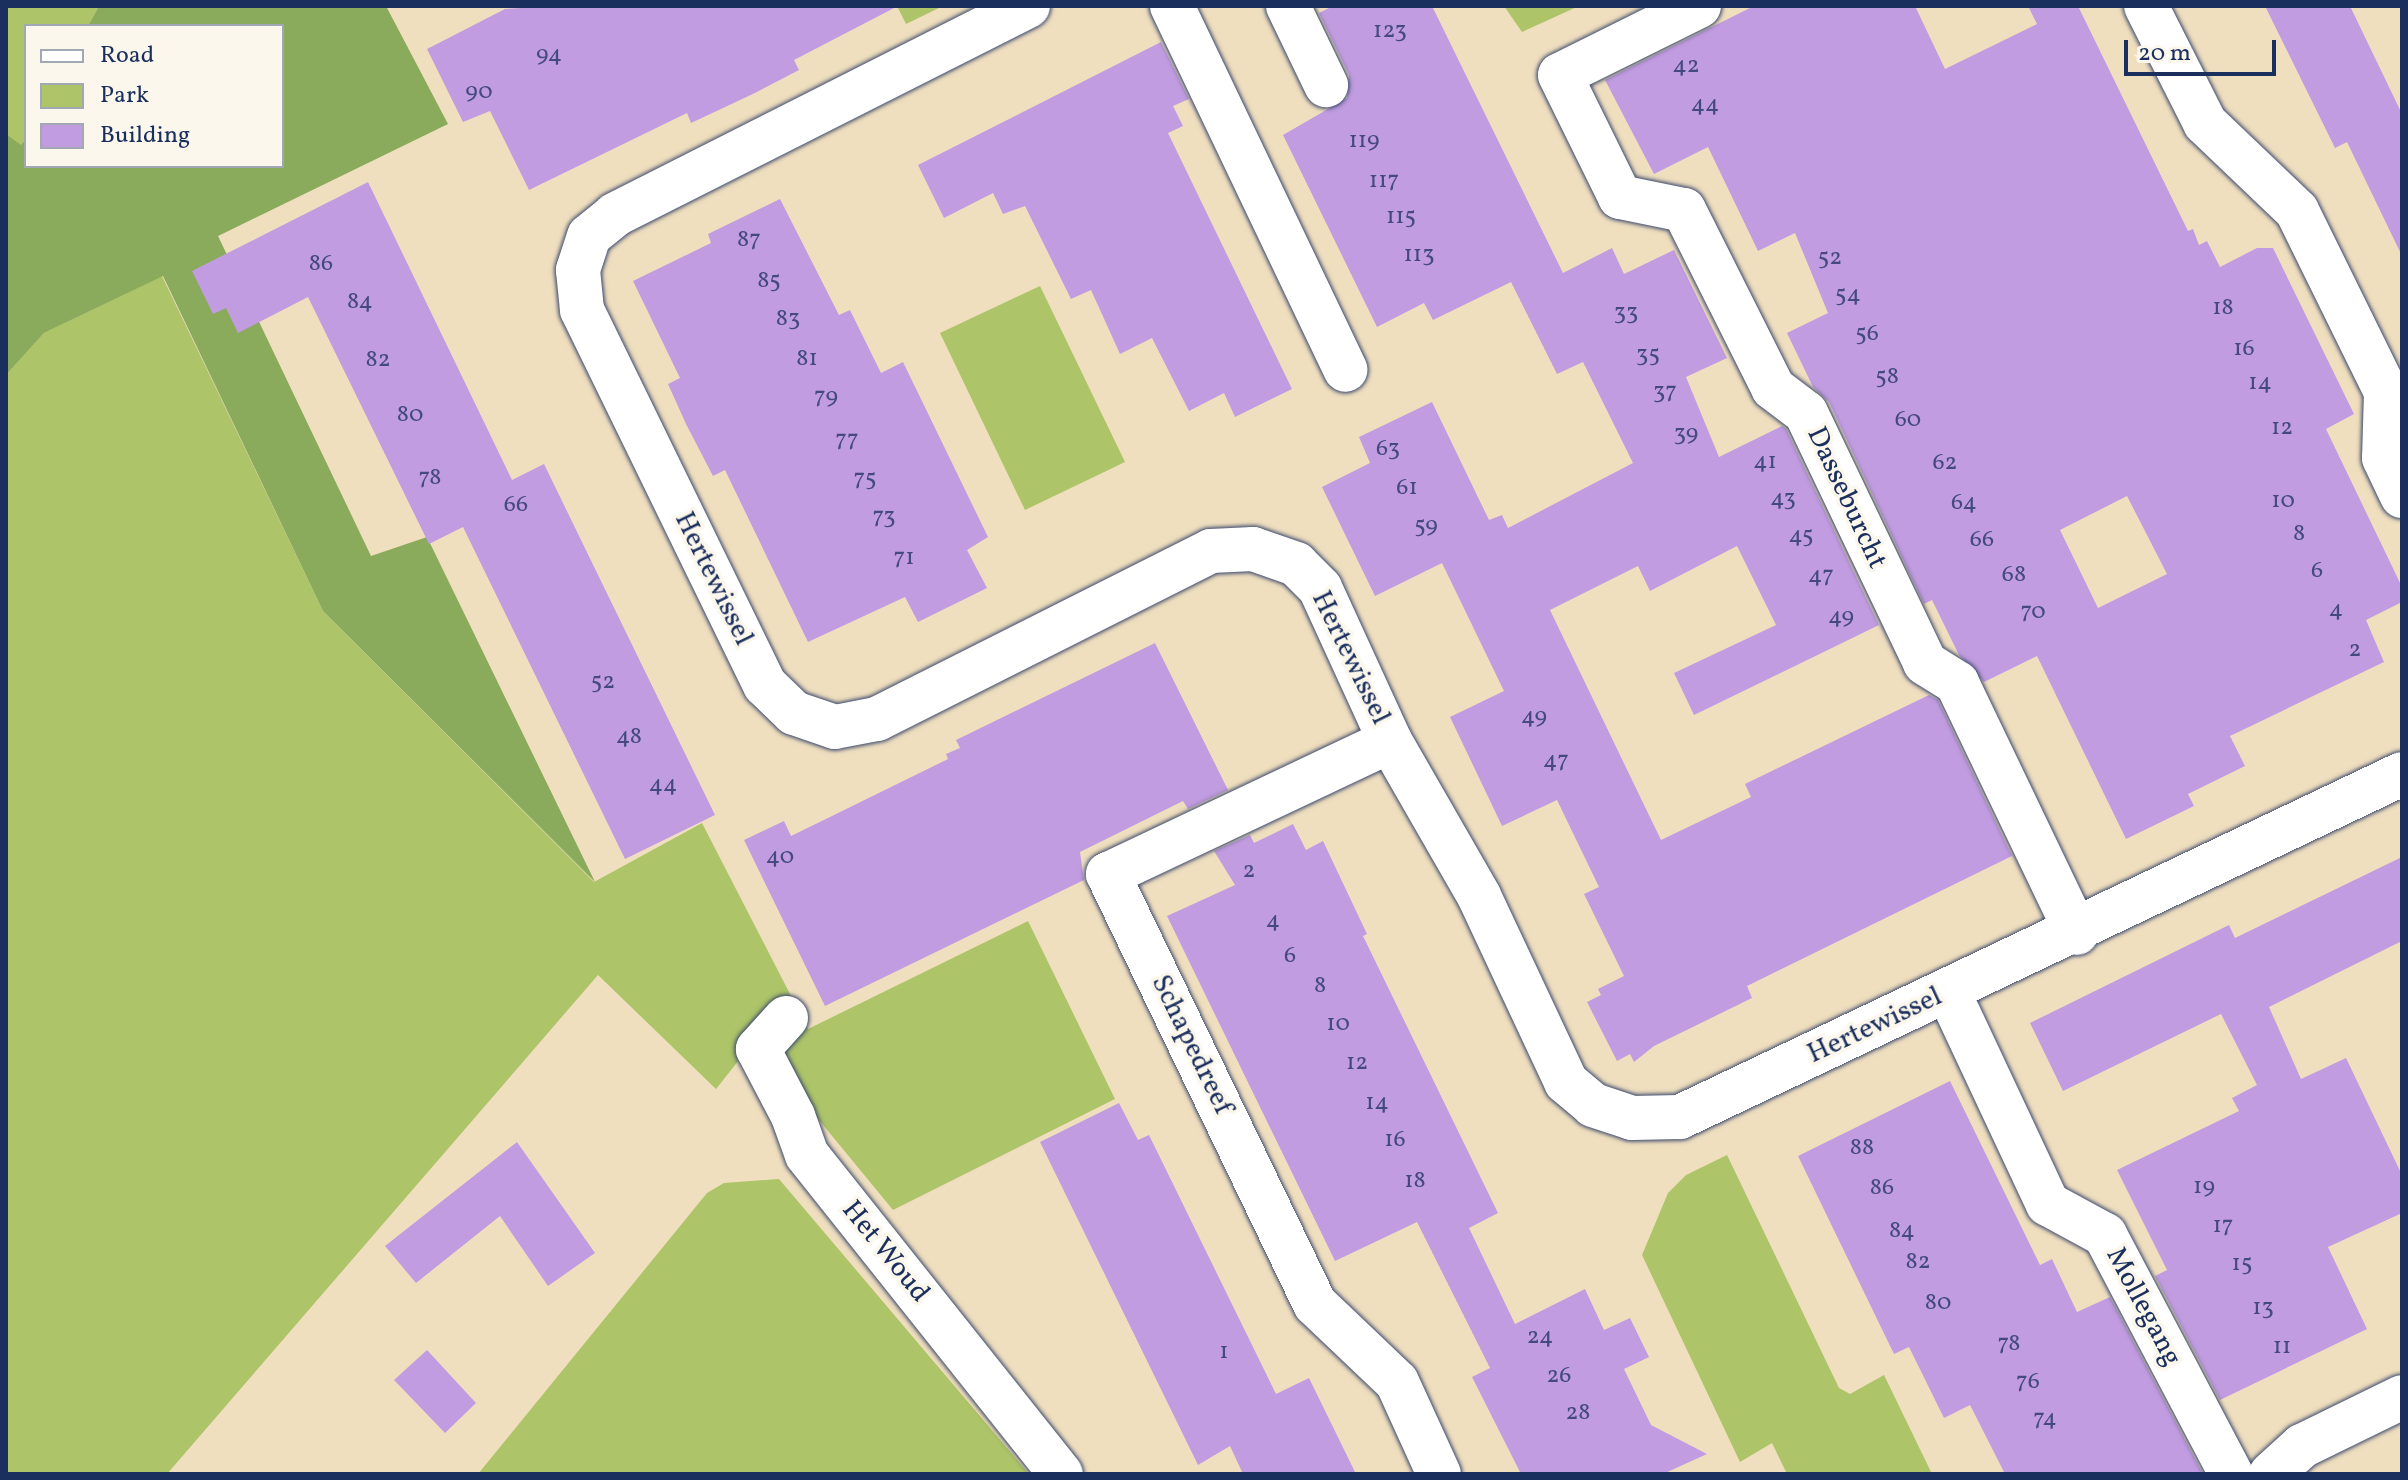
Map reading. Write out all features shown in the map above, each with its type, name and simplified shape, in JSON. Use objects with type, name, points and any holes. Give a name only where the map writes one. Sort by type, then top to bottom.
[{"type":"street","name":"Hertewissel","points":[[1028,6],[615,215],[589,236],[578,270],[582,310],[765,685],[794,713],[835,727],[877,719],[1211,551],[1253,549],[1296,564],[1320,588],[1390,741],[1479,896],[1566,1082],[1593,1105],[1632,1118],[1680,1117],[2077,933],[2402,774]]},
{"type":"street","points":[[1172,6],[1346,370]]},
{"type":"street","points":[[1288,6],[1326,85]]},
{"type":"street","name":"Dasseburcht","points":[[1699,6],[1560,75],[1620,197],[1684,210],[1773,388],[1806,413],[1925,663],[1957,683],[2077,933]]},
{"type":"street","points":[[2146,6],[2205,123],[2297,211],[2386,392],[2384,458],[2402,496]]},
{"type":"street","name":"Schapedreef","points":[[1390,741],[1108,874],[1315,1304],[1397,1382],[1439,1474]]},
{"type":"street","name":"Mollegang","points":[[1948,991],[2048,1204],[2105,1235],[2231,1474]]},
{"type":"street","name":"Het Woud","points":[[786,1018],[758,1049],[793,1116],[807,1155],[1061,1474]]},
{"type":"street","points":[[2271,1474],[2302,1446],[2402,1397]]},
{"type":"green space","points":[[6,6],[99,6],[89,24],[24,24],[24,142],[21,146],[6,134]]},
{"type":"green space","points":[[99,6],[386,6],[448,124],[218,236],[371,556],[427,537],[595,882],[323,611],[163,276],[44,333],[6,375],[6,134],[21,145],[24,141],[24,168],[284,168],[284,24],[89,24]]},
{"type":"green space","points":[[897,6],[943,6],[906,24]]},
{"type":"green space","points":[[1504,6],[1579,6],[1522,32]]},
{"type":"green space","points":[[162,276],[323,611],[594,882],[702,823],[808,1029],[1028,921],[1115,1099],[893,1210],[754,1041],[716,1089],[598,975],[167,1474],[6,1474],[6,375],[44,333]]},
{"type":"green space","points":[[1040,286],[1125,462],[1025,510],[940,333]]},
{"type":"green space","points":[[1727,1155],[1839,1388],[1850,1394],[1884,1375],[1932,1474],[1787,1474],[1772,1443],[1740,1462],[1642,1255],[1668,1193],[1686,1175]]},
{"type":"green space","points":[[779,1179],[1029,1474],[478,1474],[707,1193],[724,1183]]},
{"type":"building","points":[[554,6],[898,6],[794,60],[799,70],[755,93],[691,123],[687,113],[529,190],[490,111],[463,122],[427,49],[505,9]]},
{"type":"building","points":[[1333,6],[1432,6],[1563,273],[1612,248],[1624,274],[1674,250],[1727,358],[1686,377],[1719,457],[1782,426],[1786,429],[1879,625],[1694,715],[1674,673],[1776,625],[1737,546],[1650,591],[1638,566],[1550,610],[1661,840],[1751,797],[1745,784],[1929,695],[1938,700],[2012,856],[1747,986],[1752,998],[1654,1046],[1634,1062],[1630,1054],[1617,1061],[1587,1002],[1601,995],[1598,989],[1624,976],[1584,894],[1599,887],[1557,800],[1502,826],[1450,717],[1504,691],[1442,563],[1375,596],[1322,487],[1370,463],[1359,437],[1432,402],[1489,520],[1502,515],[1508,528],[1633,463],[1583,362],[1557,374],[1511,282],[1433,320],[1424,303],[1377,327],[1283,135],[1347,98],[1349,75],[1319,13]]},
{"type":"building","points":[[1754,6],[1915,6],[1945,69],[2037,24],[2028,6],[2078,6],[2188,231],[2193,229],[2199,245],[2207,241],[2220,267],[2257,248],[2273,248],[2354,414],[2326,429],[2402,587],[2402,602],[2366,620],[2384,662],[2230,736],[2245,766],[2188,794],[2194,806],[2126,839],[2037,656],[1984,682],[1959,655],[1932,600],[1924,604],[1829,402],[1813,387],[1787,333],[1828,313],[1795,233],[1758,251],[1708,147],[1654,174],[1605,80]],"holes":[[[2127,496],[2167,574],[2098,608],[2060,530]]]},
{"type":"building","points":[[2265,6],[2350,6],[2402,114],[2402,256],[2347,142],[2335,148]]},
{"type":"building","points":[[1161,42],[1189,99],[1173,106],[1183,126],[1168,133],[1292,389],[1235,417],[1224,393],[1189,411],[1152,338],[1120,354],[1091,290],[1071,299],[1025,206],[1003,214],[993,193],[944,218],[918,165]]},
{"type":"building","points":[[368,182],[512,480],[544,464],[715,815],[625,859],[463,527],[429,544],[308,297],[238,333],[226,308],[213,314],[192,271]]},
{"type":"building","points":[[780,199],[839,315],[850,310],[881,373],[903,362],[988,537],[967,550],[987,588],[918,622],[905,597],[808,642],[725,470],[713,476],[686,424],[668,384],[680,378],[633,281],[711,243],[708,234]]},
{"type":"building","points":[[1155,643],[1228,790],[1188,809],[1183,801],[1080,852],[1084,880],[825,1006],[744,840],[784,821],[791,836],[948,759],[946,754],[960,748],[956,740]]},
{"type":"building","points":[[1293,824],[1306,850],[1323,841],[1367,934],[1363,936],[1498,1213],[1469,1228],[1515,1324],[1585,1289],[1604,1330],[1630,1318],[1649,1357],[1624,1369],[1651,1425],[1707,1454],[1663,1474],[1521,1474],[1472,1377],[1490,1368],[1417,1222],[1335,1261],[1167,916],[1235,885],[1214,851],[1250,835],[1254,843]]},
{"type":"building","points":[[2402,857],[2402,941],[2269,1007],[2301,1079],[2346,1058],[2402,1175],[2402,1213],[2328,1247],[2367,1329],[2220,1400],[2155,1276],[2167,1270],[2117,1170],[2239,1111],[2232,1098],[2257,1085],[2221,1014],[2063,1091],[2030,1023],[2229,925],[2235,938]]},
{"type":"building","points":[[1950,1081],[2040,1265],[2052,1259],[2077,1312],[2110,1297],[2203,1474],[2005,1474],[1970,1405],[1944,1418],[1909,1347],[1894,1354],[1798,1156]]},
{"type":"building","points":[[1119,1103],[1138,1140],[1149,1135],[1276,1394],[1309,1378],[1356,1474],[1243,1474],[1230,1446],[1198,1465],[1040,1142]]},
{"type":"building","points":[[517,1142],[595,1253],[548,1286],[500,1216],[416,1283],[385,1246]]},
{"type":"building","points":[[427,1350],[476,1403],[445,1433],[394,1380]]}]
